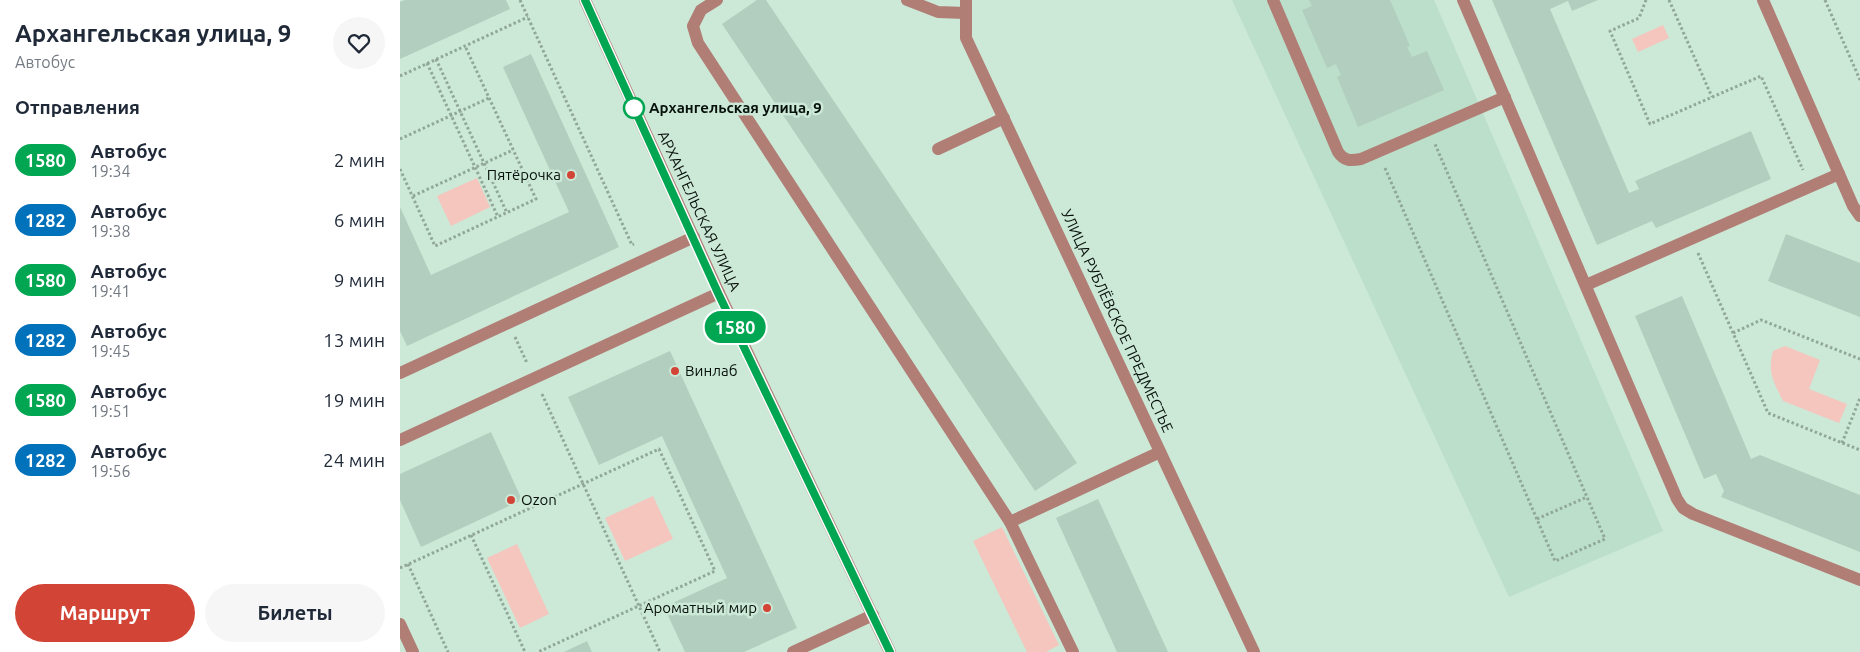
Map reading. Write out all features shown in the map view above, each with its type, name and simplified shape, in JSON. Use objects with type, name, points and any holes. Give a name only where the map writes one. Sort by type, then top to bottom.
[{"type":"street","name":"АРХАНГЕЛЬСКАЯ УЛИЦА","points":[[585,0],[718,293],[890,652]]},
{"type":"street","points":[[717,0],[700,10],[693,26],[698,43],[1010,522],[1073,652]]},
{"type":"street","points":[[907,0],[938,12],[965,13]]},
{"type":"street","name":"УЛИЦА РУБЛЁВСКОЕ ПРЕДМЕСТЬЕ","points":[[966,0],[966,38],[1254,652]]},
{"type":"street","points":[[1273,0],[1338,152],[1343,158],[1351,161],[1379,152],[1505,97]]},
{"type":"street","points":[[1463,0],[1677,499],[1683,508],[1693,514],[1860,580]]},
{"type":"street","points":[[1763,0],[1853,206],[1860,216]]},
{"type":"street","points":[[938,149],[1004,118]]},
{"type":"street","points":[[1586,285],[1839,174]]},
{"type":"street","points":[[400,373],[694,237]]},
{"type":"street","points":[[400,440],[718,293]]},
{"type":"street","points":[[1010,522],[1160,452]]},
{"type":"street","points":[[792,652],[872,615]]},
{"type":"street","points":[[400,624],[413,652]]},
{"type":"path","points":[[520,0],[632,245],[639,242]]},
{"type":"path","points":[[1646,0],[1639,18],[1610,31],[1650,124],[1762,76],[1810,187]]},
{"type":"path","points":[[1669,0],[1712,97]]},
{"type":"path","points":[[1825,0],[1860,80]]},
{"type":"path","points":[[400,76],[528,17]]},
{"type":"path","points":[[400,169],[435,246],[536,199],[466,46]]},
{"type":"path","points":[[436,59],[507,212]]},
{"type":"path","points":[[427,63],[498,217]]},
{"type":"path","points":[[400,139],[489,98]]},
{"type":"path","points":[[1379,152],[1555,561],[1605,539],[1429,130]]},
{"type":"path","points":[[413,196],[513,150]]},
{"type":"path","points":[[1692,239],[1768,413],[1860,450]]},
{"type":"path","points":[[1732,333],[1762,320],[1860,359]]},
{"type":"path","points":[[1842,443],[1860,398]]},
{"type":"path","points":[[550,412],[660,652]]},
{"type":"path","points":[[400,568],[659,449],[715,571],[538,652]]},
{"type":"path","points":[[1536,519],[1587,497]]},
{"type":"path","points":[[471,536],[524,652]]},
{"type":"path","points":[[408,564],[448,652]]},
{"type":"shaded area","points":[[1232,0],[1434,0],[1663,531],[1509,597]]},
{"type":"shaded area","points":[[1663,25],[1669,38],[1638,52],[1632,39]]},
{"type":"shaded area","points":[[477,178],[490,207],[451,226],[437,196]]},
{"type":"shaded area","points":[[1785,346],[1820,360],[1809,389],[1847,404],[1839,423],[1783,401],[1772,377],[1771,359],[1773,351]]},
{"type":"shaded area","points":[[653,496],[673,539],[625,561],[605,518]]},
{"type":"shaded area","points":[[1002,527],[1059,645],[1046,652],[1027,652],[973,541]]},
{"type":"shaded area","points":[[517,544],[549,614],[520,628],[487,558]]},
{"type":"building","points":[[405,0],[506,0],[510,9],[400,59],[400,2]]},
{"type":"building","points":[[757,0],[766,0],[1077,463],[1035,491],[722,24]]},
{"type":"building","points":[[1309,0],[1390,0],[1410,46],[1407,47],[1412,57],[1427,51],[1444,90],[1358,127],[1337,77],[1341,75],[1336,64],[1327,68],[1302,10],[1312,6]]},
{"type":"building","points":[[1492,0],[1598,0],[1572,11],[1568,1],[1550,9],[1629,193],[1639,189],[1635,181],[1751,131],[1771,179],[1656,228],[1652,221],[1597,245]]},
{"type":"building","points":[[531,54],[619,247],[407,346],[400,331],[400,207],[431,275],[569,212],[503,67]]},
{"type":"building","points":[[1786,234],[1860,263],[1860,317],[1768,281]]},
{"type":"building","points":[[1682,296],[1751,459],[1760,455],[1860,495],[1860,552],[1721,497],[1724,491],[1716,474],[1704,479],[1635,316]]},
{"type":"building","points":[[670,351],[797,628],[744,652],[685,652],[664,607],[727,578],[662,436],[599,465],[568,397]]},
{"type":"building","points":[[491,432],[522,500],[421,547],[400,500],[400,474]]},
{"type":"building","points":[[1098,499],[1168,652],[1117,652],[1056,518]]},
{"type":"building","points":[[587,641],[592,652],[564,652]]},
{"type":"bus line","name":"1580","points":[[585,0],[718,293],[890,652]]},
{"type":"place","name":"Архангельская улица, 9","points":[[634,108]]},
{"type":"place","name":"Пятёрочка","points":[[571,175]]},
{"type":"place","name":"Винлаб","points":[[675,371]]},
{"type":"place","name":"Ozon","points":[[511,500]]},
{"type":"place","name":"Ароматный мир","points":[[767,608]]}]
